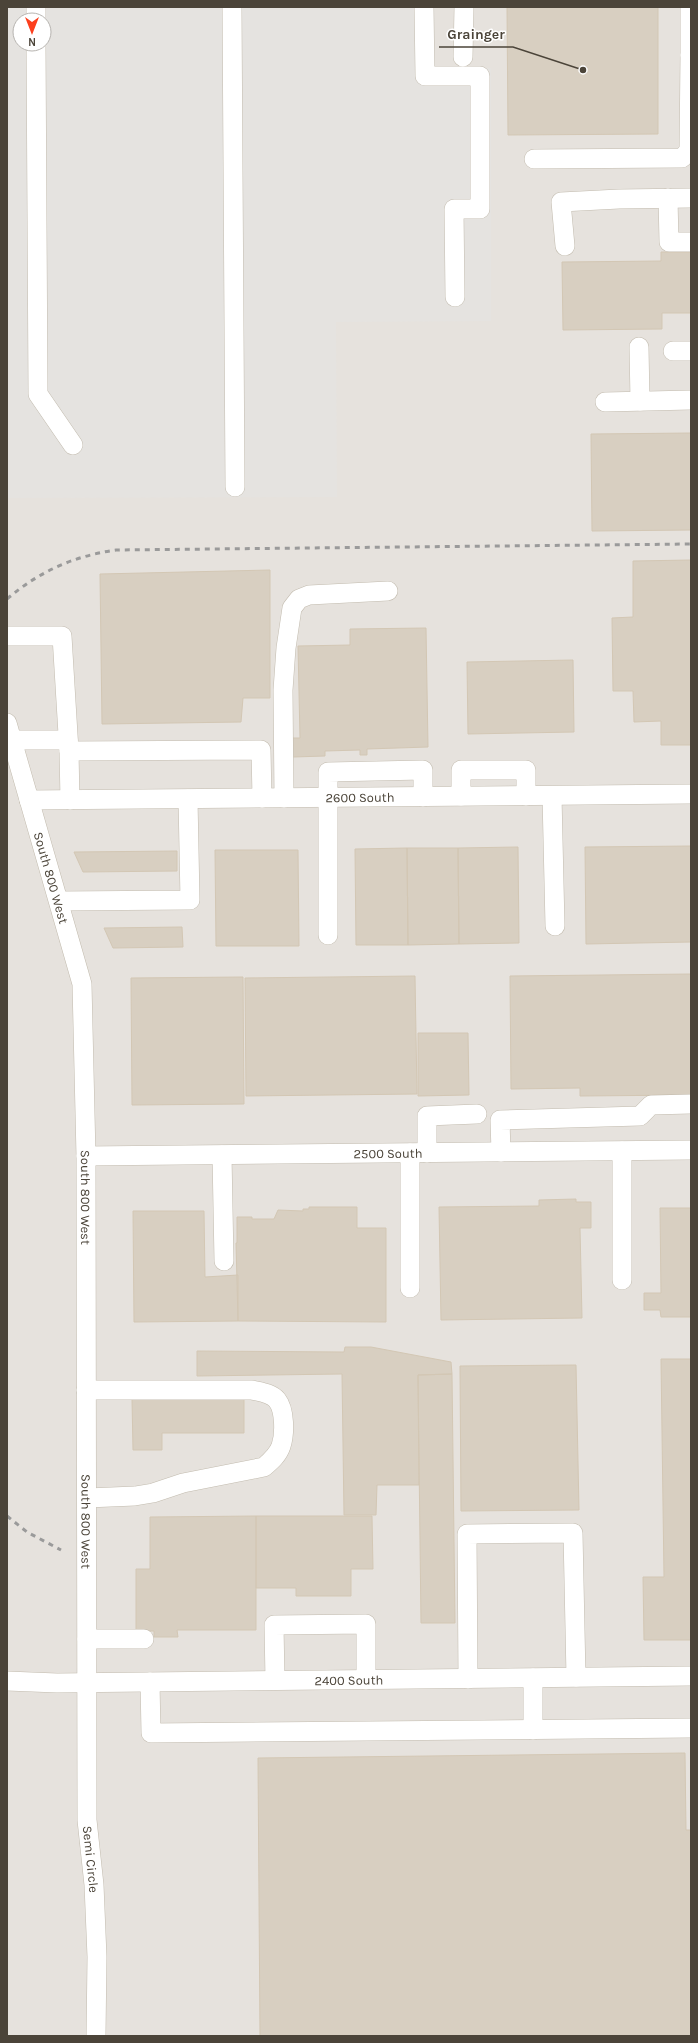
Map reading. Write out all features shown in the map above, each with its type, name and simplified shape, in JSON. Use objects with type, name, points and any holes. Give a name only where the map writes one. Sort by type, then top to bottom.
[{"type":"street","points":[[232,7],[235,487]]},
{"type":"street","points":[[424,7],[425,76],[480,76],[480,209],[454,209],[454,298]]},
{"type":"street","points":[[463,57],[464,7]]},
{"type":"street","points":[[534,159],[682,158],[690,151],[690,7]]},
{"type":"street","points":[[36,52],[38,394],[73,444]]},
{"type":"street","points":[[668,198],[669,242],[691,242]]},
{"type":"street","points":[[565,246],[561,202],[691,198]]},
{"type":"street","points":[[639,347],[640,401]]},
{"type":"street","points":[[605,402],[691,400]]},
{"type":"street","points":[[284,798],[283,690],[286,648],[292,608],[299,599],[309,595],[388,591]]},
{"type":"street","points":[[7,636],[62,636],[70,800]]},
{"type":"street","points":[[9,731],[68,745],[261,750],[262,798]]},
{"type":"street","name":"South 800 West","points":[[9,731],[82,984],[86,1156],[87,1682]]},
{"type":"street","points":[[328,935],[328,772],[423,770],[423,797]]},
{"type":"street","points":[[461,796],[461,770],[526,770],[526,796]]},
{"type":"street","name":"2600 South","points":[[29,800],[691,794]]},
{"type":"street","points":[[552,796],[555,926]]},
{"type":"street","points":[[59,901],[190,900],[188,799]]},
{"type":"street","points":[[501,1152],[500,1120],[640,1116],[651,1105],[691,1104]]},
{"type":"street","points":[[410,1288],[418,1153],[427,1116],[477,1114]]},
{"type":"street","name":"2500 South","points":[[86,1156],[691,1150]]},
{"type":"street","points":[[622,1151],[622,1280]]},
{"type":"street","points":[[222,1155],[224,1261]]},
{"type":"street","points":[[86,1390],[252,1390],[268,1394],[278,1401],[282,1414],[283,1431],[281,1446],[273,1459],[264,1467],[182,1483],[153,1493],[136,1496],[87,1498]]},
{"type":"street","points":[[468,1679],[467,1534],[573,1533],[576,1677]]},
{"type":"street","points":[[275,1680],[274,1625],[366,1624],[366,1680]]},
{"type":"street","points":[[87,1639],[144,1639]]},
{"type":"street","name":"2400 South","points":[[7,1681],[150,1682],[691,1676]]},
{"type":"street","points":[[533,1678],[533,1730]]},
{"type":"street","name":"Semi Circle","points":[[87,1682],[87,1820],[94,1885],[97,1957],[96,2036]]},
{"type":"street","points":[[150,1682],[151,1733],[691,1728]]},
{"type":"shaded area","points":[[7,7],[691,7],[691,2036],[7,2036]]},
{"type":"shaded area","points":[[7,7],[434,7],[435,68],[491,68],[491,321],[336,322],[337,497],[7,498]]},
{"type":"building","points":[[507,7],[658,7],[658,134],[508,135]]},
{"type":"building","points":[[661,252],[691,252],[691,313],[662,313],[662,329],[563,330],[562,262],[661,261]]},
{"type":"building","points":[[691,433],[691,530],[592,531],[591,434]]},
{"type":"building","points":[[691,560],[691,745],[661,745],[661,721],[634,722],[633,691],[613,691],[612,618],[633,617],[633,561]]},
{"type":"building","points":[[270,570],[270,698],[243,698],[241,722],[102,724],[100,574]]},
{"type":"building","points":[[426,628],[428,747],[367,749],[367,755],[360,755],[360,750],[325,751],[325,756],[293,757],[292,738],[300,738],[298,646],[350,645],[350,629]]},
{"type":"building","points":[[573,660],[574,732],[468,734],[467,662]]},
{"type":"building","points":[[691,846],[691,942],[586,944],[585,847]]},
{"type":"building","points":[[518,847],[519,943],[459,944],[458,848]]},
{"type":"building","points":[[407,848],[408,945],[356,945],[355,849]]},
{"type":"building","points":[[407,848],[458,848],[459,944],[408,945]]},
{"type":"building","points":[[215,850],[298,850],[299,946],[216,946]]},
{"type":"building","points":[[177,851],[177,871],[83,872],[74,852]]},
{"type":"building","points":[[182,927],[183,947],[113,948],[104,928]]},
{"type":"building","points":[[691,974],[691,1095],[580,1096],[580,1088],[511,1089],[510,976]]},
{"type":"building","points":[[415,976],[417,1094],[246,1096],[245,978]]},
{"type":"building","points":[[243,977],[244,1104],[132,1105],[131,978]]},
{"type":"building","points":[[418,1033],[468,1033],[469,1095],[418,1096]]},
{"type":"building","points":[[576,1199],[576,1202],[591,1202],[591,1228],[580,1228],[582,1318],[441,1320],[439,1207],[539,1206],[539,1200]]},
{"type":"building","points":[[309,1207],[357,1207],[357,1228],[386,1228],[386,1322],[238,1321],[236,1243],[237,1217],[274,1219],[278,1210],[303,1211],[303,1209],[309,1209]]},
{"type":"building","points":[[660,1208],[691,1208],[691,1317],[661,1317],[660,1310],[644,1310],[644,1293],[661,1293]]},
{"type":"building","points":[[133,1211],[204,1211],[205,1277],[238,1275],[238,1321],[134,1322]]},
{"type":"building","points":[[345,1347],[371,1347],[451,1362],[452,1374],[418,1375],[419,1485],[377,1485],[376,1515],[344,1515],[342,1374],[197,1376],[197,1351],[344,1352]]},
{"type":"building","points":[[661,1359],[691,1359],[691,1640],[644,1640],[643,1577],[664,1577]]},
{"type":"building","points":[[576,1365],[579,1510],[461,1511],[460,1366]]},
{"type":"building","points":[[452,1374],[455,1623],[421,1623],[418,1375]]},
{"type":"building","points":[[244,1398],[244,1433],[162,1433],[162,1450],[133,1450],[132,1399]]},
{"type":"building","points":[[256,1516],[256,1630],[177,1630],[178,1637],[154,1637],[154,1631],[136,1631],[136,1569],[150,1569],[150,1517]]},
{"type":"building","points":[[256,1516],[372,1516],[373,1569],[351,1569],[351,1596],[296,1596],[296,1588],[256,1588]]},
{"type":"building","points":[[685,1753],[686,1830],[691,1830],[691,2036],[260,2036],[258,1758]]},
{"type":"railway","points":[[7,599],[32,580],[58,566],[86,556],[116,550],[691,544]]},
{"type":"railway","points":[[7,1516],[27,1532],[61,1550]]},
{"type":"place","name":"Grainger","points":[[583,70]]}]
